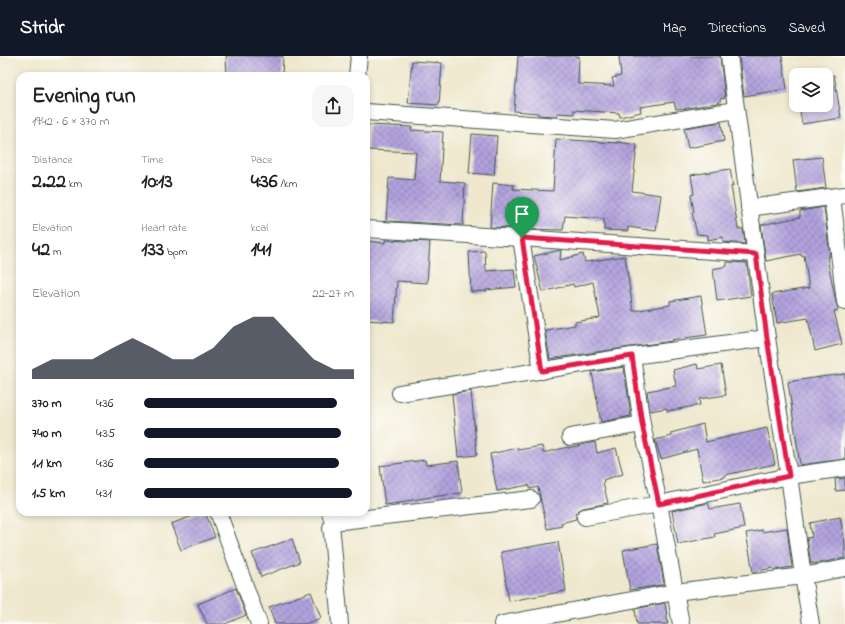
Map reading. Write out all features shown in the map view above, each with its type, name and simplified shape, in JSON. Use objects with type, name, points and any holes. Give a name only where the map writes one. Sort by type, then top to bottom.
[{"type":"street","points":[[357,72],[359,56]]},
{"type":"street","points":[[729,56],[767,338],[811,624]]},
{"type":"street","points":[[370,112],[615,130],[736,110]]},
{"type":"street","points":[[749,208],[839,196],[845,302]]},
{"type":"street","points":[[370,229],[756,254]]},
{"type":"street","points":[[522,238],[542,371]]},
{"type":"street","points":[[400,393],[632,356],[767,338]]},
{"type":"street","points":[[632,356],[642,424],[659,504],[681,624]]},
{"type":"street","points":[[570,437],[642,424]]},
{"type":"street","points":[[585,517],[659,504],[789,476],[845,468]]},
{"type":"street","points":[[370,513],[531,499]]},
{"type":"street","points":[[219,516],[259,624]]},
{"type":"street","points":[[340,624],[331,517],[342,516]]},
{"type":"street","points":[[502,624],[675,592],[803,576],[845,568]]},
{"type":"building","points":[[226,56],[283,56],[282,72],[227,72]]},
{"type":"building","points":[[518,56],[579,56],[578,84],[614,86],[612,78],[621,76],[619,56],[720,56],[725,98],[720,99],[720,102],[717,103],[681,109],[676,109],[674,102],[640,107],[641,112],[620,117],[619,113],[574,110],[574,114],[557,113],[557,116],[538,115],[538,113],[514,111]]},
{"type":"building","points":[[739,56],[782,56],[787,89],[744,96]]},
{"type":"building","points":[[412,61],[442,63],[439,105],[408,103]]},
{"type":"building","points":[[833,75],[841,118],[802,124],[800,112],[833,112]]},
{"type":"building","points":[[721,122],[724,141],[688,148],[684,128]]},
{"type":"building","points":[[370,125],[412,127],[411,130],[443,132],[440,181],[465,183],[463,225],[386,221],[389,178],[414,180],[416,152],[370,150]]},
{"type":"building","points":[[472,134],[497,136],[494,175],[469,173]]},
{"type":"building","points":[[556,139],[617,142],[637,145],[632,191],[661,195],[656,231],[628,227],[628,231],[604,230],[604,219],[565,216],[563,230],[528,229],[521,202],[508,204],[510,228],[490,227],[493,183],[514,185],[513,189],[553,191]]},
{"type":"building","points":[[822,157],[826,188],[797,192],[793,160]]},
{"type":"building","points":[[730,169],[733,186],[731,186],[738,229],[743,229],[745,244],[723,242],[723,237],[708,240],[708,235],[697,234],[692,213],[694,212],[691,195],[694,194],[691,175]]},
{"type":"building","points":[[824,207],[830,256],[827,257],[838,310],[834,311],[842,344],[815,351],[808,318],[777,323],[772,294],[809,288],[804,255],[801,256],[801,254],[766,261],[761,225],[800,217],[800,211]]},
{"type":"building","points":[[385,240],[430,242],[427,283],[397,281],[394,322],[370,320],[370,241],[385,243]]},
{"type":"building","points":[[561,250],[560,260],[583,254],[585,262],[625,256],[633,311],[670,305],[670,301],[701,296],[707,335],[550,359],[545,330],[575,325],[575,322],[600,317],[593,282],[574,287],[573,284],[543,292],[534,256]]},
{"type":"building","points":[[485,251],[486,271],[514,269],[516,287],[471,292],[469,252]]},
{"type":"building","points":[[727,262],[747,263],[751,296],[717,301],[713,269],[727,266]]},
{"type":"building","points":[[697,364],[698,369],[721,365],[726,395],[699,399],[700,405],[667,411],[667,408],[650,411],[647,391],[676,386],[673,370]]},
{"type":"building","points":[[624,367],[631,416],[601,422],[592,372]]},
{"type":"building","points":[[845,374],[845,459],[800,465],[788,382]]},
{"type":"building","points":[[471,391],[477,455],[458,457],[452,394]]},
{"type":"building","points":[[703,424],[706,442],[767,428],[775,464],[703,481],[697,449],[661,459],[655,440],[671,436],[671,433]]},
{"type":"building","points":[[595,442],[597,453],[616,448],[623,474],[603,480],[608,503],[579,510],[576,513],[576,519],[561,523],[562,526],[547,529],[538,487],[530,489],[529,485],[497,491],[490,454],[518,448],[518,450],[542,446],[543,453]]},
{"type":"building","points":[[425,460],[426,465],[458,461],[462,493],[385,505],[380,466]]},
{"type":"building","points":[[845,478],[845,490],[836,491],[835,479]]},
{"type":"building","points":[[708,503],[710,509],[740,504],[744,528],[714,534],[715,537],[678,544],[672,511]]},
{"type":"building","points":[[192,516],[207,516],[215,537],[181,550],[171,524]]},
{"type":"building","points":[[840,517],[845,544],[845,558],[811,564],[807,538],[812,537],[810,523]]},
{"type":"building","points":[[787,528],[792,567],[774,570],[773,568],[753,572],[746,533]]},
{"type":"building","points":[[292,539],[300,562],[261,577],[252,553]]},
{"type":"building","points":[[558,542],[566,591],[509,601],[501,552]]},
{"type":"building","points":[[657,544],[664,584],[630,590],[623,550]]},
{"type":"building","points":[[236,588],[246,615],[225,624],[207,624],[198,604]]},
{"type":"building","points":[[311,592],[321,618],[305,624],[275,624],[269,607]]},
{"type":"building","points":[[665,603],[668,624],[637,624],[635,609]]},
{"type":"route","points":[[522,238],[756,254],[767,338],[789,476],[659,504],[642,424],[632,356],[542,371],[522,238]]}]
